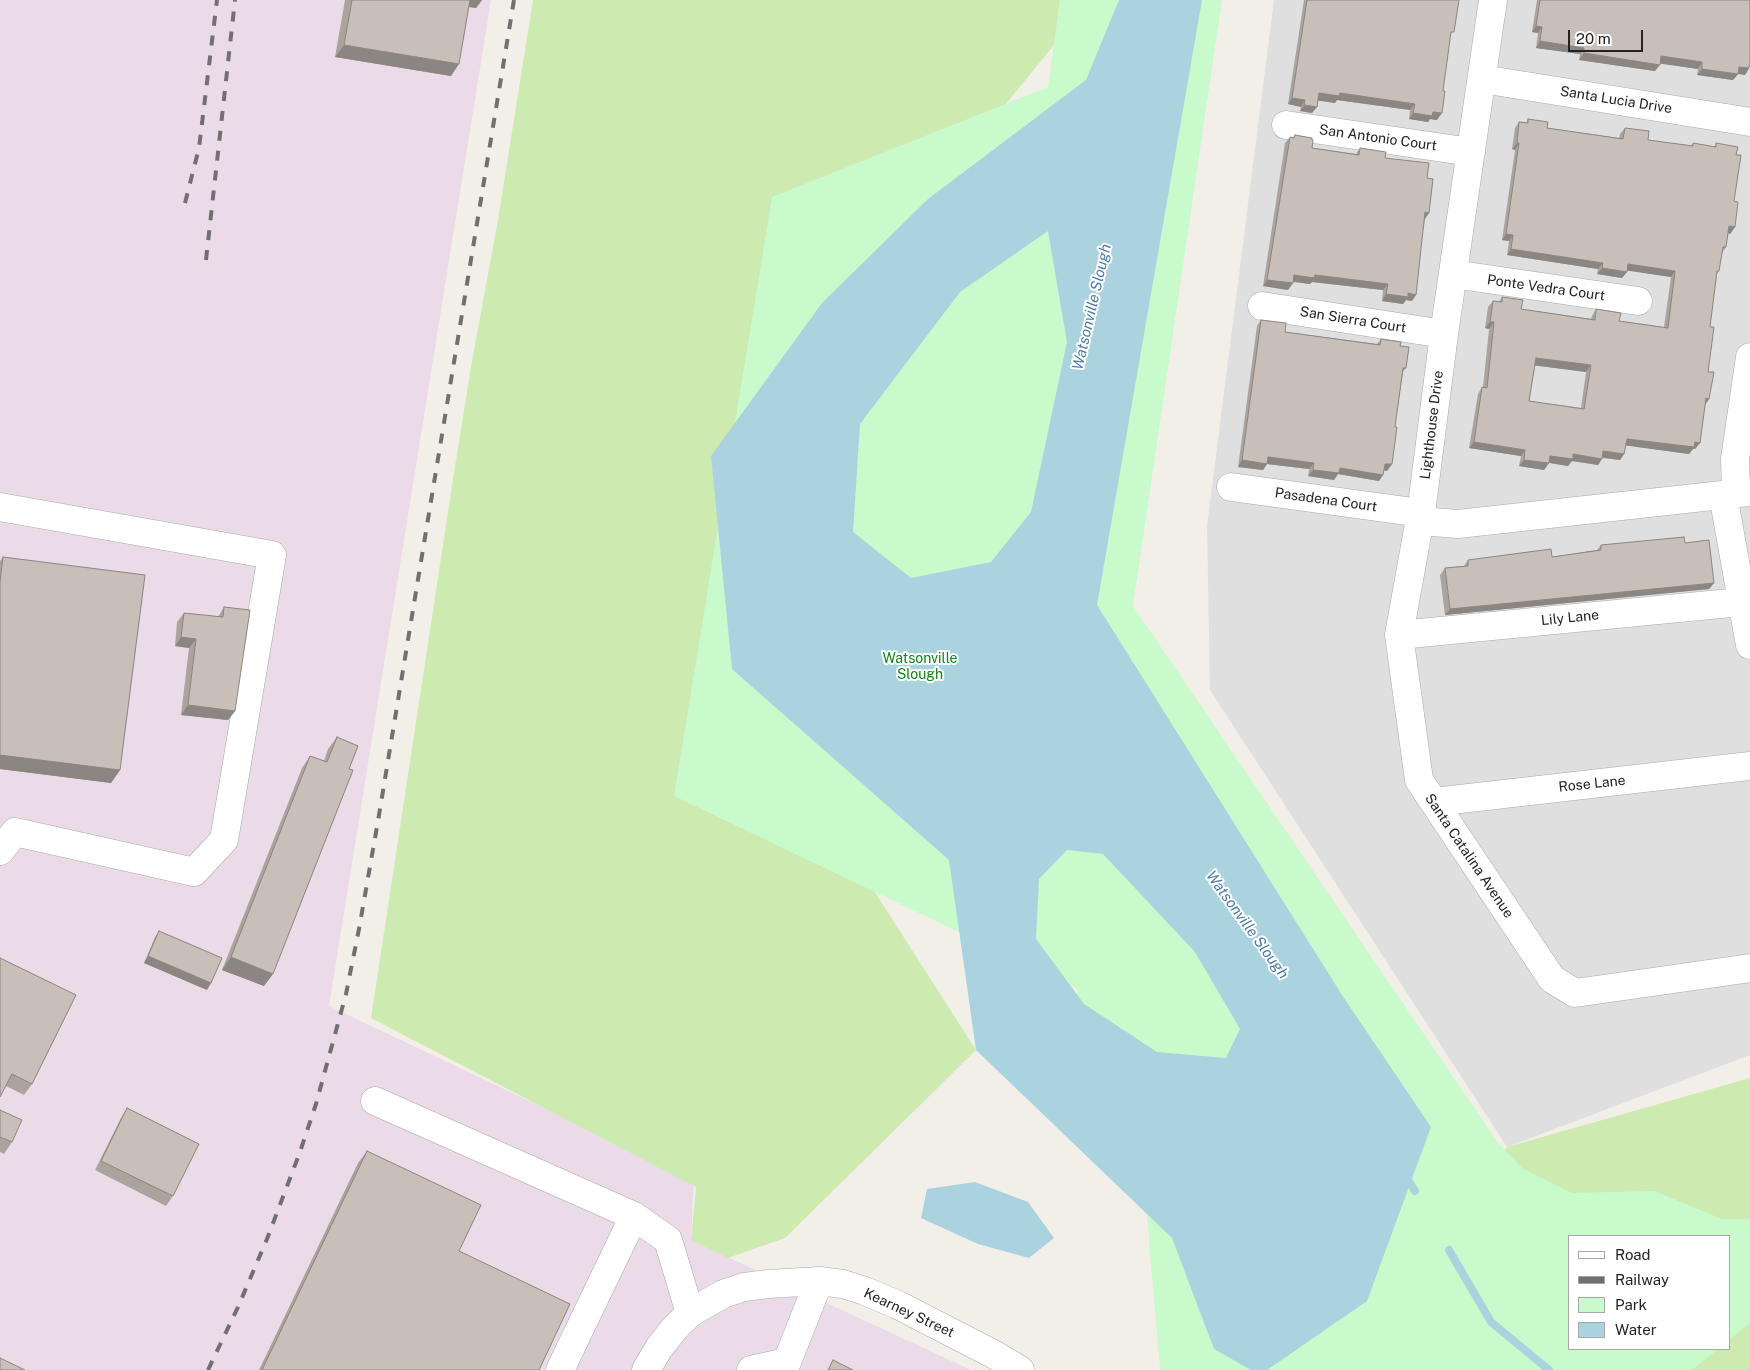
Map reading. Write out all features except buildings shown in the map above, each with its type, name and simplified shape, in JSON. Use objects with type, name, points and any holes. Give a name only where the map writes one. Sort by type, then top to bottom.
[{"type":"street","name":"Lighthouse Drive","points":[[1420,517],[1444,334],[1493,0]]},
{"type":"street","name":"Santa Lucia Drive","points":[[1482,79],[1750,122]]},
{"type":"street","name":"San Antonio Court","points":[[1286,125],[1471,152]]},
{"type":"street","name":"Ponte Vedra Court","points":[[1453,274],[1638,301]]},
{"type":"street","name":"San Sierra Court","points":[[1262,306],[1444,334]]},
{"type":"street","points":[[1750,357],[1735,459],[1742,602],[1750,645]]},
{"type":"street","name":"Pasadena Court","points":[[1231,487],[1420,517]]},
{"type":"street","points":[[1420,517],[1458,524],[1736,493]]},
{"type":"street","points":[[0,507],[272,555],[224,840],[194,872],[16,832],[0,852]]},
{"type":"street","name":"Santa Catalina Avenue","points":[[1420,517],[1399,635],[1419,780],[1552,979],[1575,993],[1750,968]]},
{"type":"street","name":"Lily Lane","points":[[1399,635],[1742,602]]},
{"type":"street","name":"Rose Lane","points":[[1434,802],[1750,766]]},
{"type":"street","points":[[375,1101],[634,1216],[668,1240],[690,1313]]},
{"type":"street","points":[[560,1370],[634,1216]]},
{"type":"street","points":[[751,1370],[786,1362],[819,1280]]},
{"type":"street","name":"Kearney Street","points":[[646,1370],[658,1348],[674,1329],[690,1313],[722,1294],[744,1288],[792,1281],[819,1280],[865,1291],[898,1305],[1020,1370]]},
{"type":"shaded area","points":[[0,0],[491,0],[329,1006],[694,1179],[691,1240],[971,1370],[0,1370]]},
{"type":"shaded area","points":[[1274,0],[1750,0],[1750,1055],[1507,1147],[1210,690],[1207,526]]},
{"type":"green space","points":[[533,0],[1091,0],[928,199],[732,669],[976,1050],[785,1238],[728,1258],[691,1240],[696,1187],[371,1018],[453,479],[498,220]]},
{"type":"green space","name":"Watsonville Slough","points":[[1060,0],[1222,0],[1133,606],[1498,1143],[1522,1168],[1572,1193],[1654,1191],[1722,1219],[1750,1219],[1750,1323],[1730,1339],[1730,1235],[1568,1235],[1568,1350],[1717,1350],[1692,1370],[1160,1370],[1144,1181],[1067,1074],[1078,989],[674,796],[772,197],[1048,87]]},
{"type":"green space","points":[[1750,1078],[1750,1370],[1368,1370],[1507,1147]]},
{"type":"water","points":[[1119,0],[1202,0],[1097,605],[1342,995],[1431,1127],[1367,1301],[1267,1370],[1251,1370],[1214,1349],[1172,1238],[976,1050],[949,860],[732,669],[711,456],[822,303],[928,199],[1086,80]],"holes":[[[1048,231],[1067,342],[1031,512],[991,562],[911,578],[853,532],[860,424],[960,292]],[[1067,850],[1103,854],[1195,952],[1240,1029],[1226,1058],[1157,1052],[1084,1004],[1036,939],[1039,879]]]},
{"type":"water","points":[[975,1182],[1028,1202],[1054,1238],[1029,1258],[978,1244],[921,1218],[927,1189]]},
{"type":"waterway","name":"Watsonville Slough","points":[[1406,1176],[1415,1191]]},
{"type":"waterway","name":"Watsonville Slough","points":[[1449,1250],[1491,1322],[1549,1370]]},
{"type":"railway","points":[[185,203],[199,148],[217,0]]},
{"type":"railway","points":[[206,260],[235,0]]},
{"type":"railway","points":[[208,1370],[267,1239],[300,1152],[316,1104],[346,994],[378,821],[514,0]]}]
